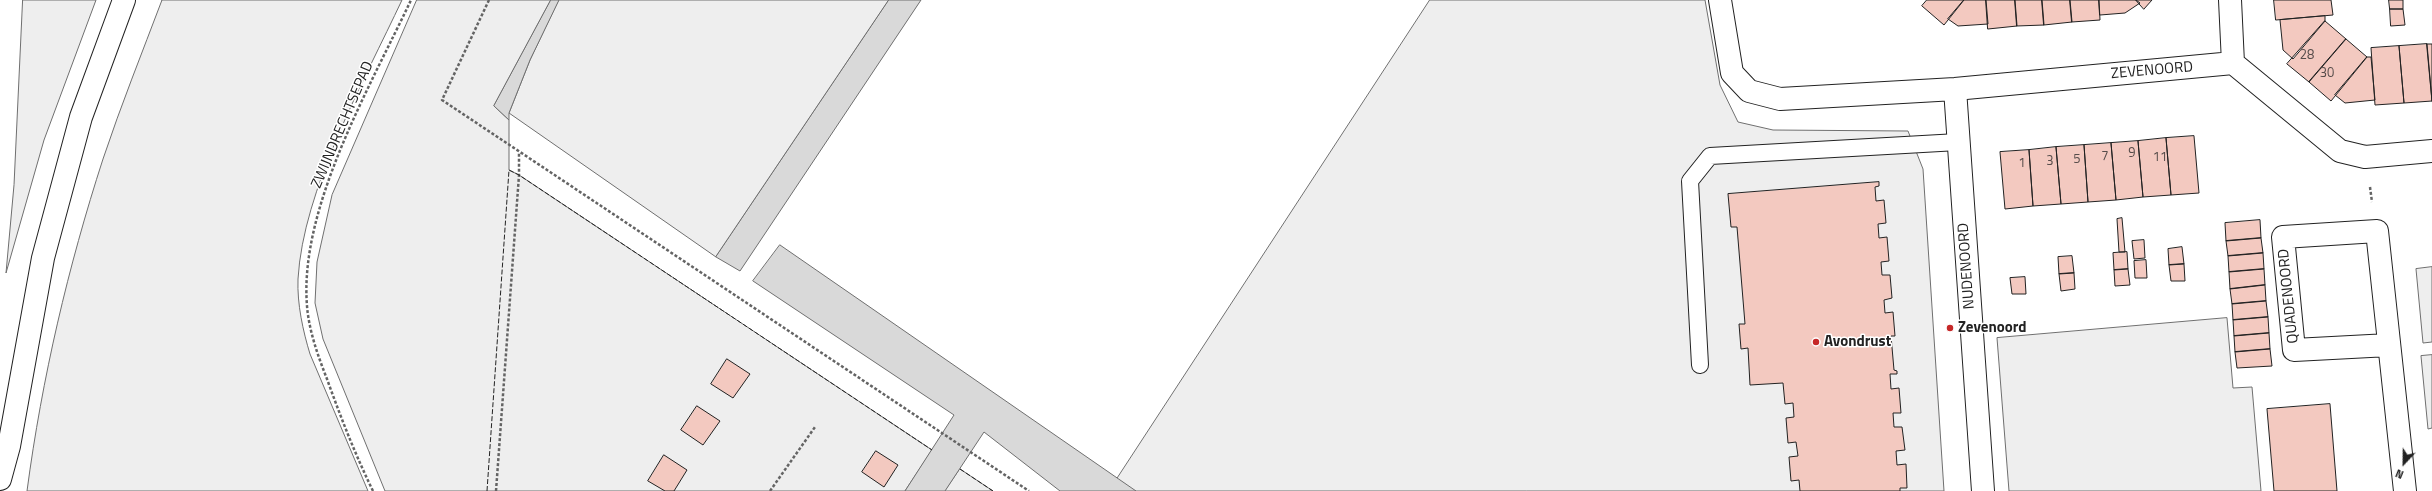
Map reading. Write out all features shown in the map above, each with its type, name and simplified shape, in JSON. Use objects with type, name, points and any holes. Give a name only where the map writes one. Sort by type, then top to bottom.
[{"type":"main road","points":[[0,478],[9,446],[43,258],[81,117],[124,0]]},
{"type":"main road","name":"ZEVENOORD","points":[[1720,0],[1732,73],[1749,91],[1780,99],[1955,89],[2234,64]]},
{"type":"main road","points":[[2230,0],[2234,64],[2340,151],[2365,157],[2432,151]]},
{"type":"main road","name":"NUDENOORD","points":[[1955,89],[1983,491]]},
{"type":"main road","points":[[2377,231],[2405,491]]},
{"type":"main road","name":"QUADENOORD","points":[[2377,231],[2283,238],[2294,350],[2389,345]]},
{"type":"lane","points":[[1700,365],[1690,181],[1710,156],[1958,142]]},
{"type":"path","name":"ZWIJNDRECHTSEPAD","points":[[373,491],[349,441],[315,346],[307,306],[310,246],[328,182],[341,149],[411,0]]},
{"type":"path","points":[[489,0],[442,100],[982,462],[1029,491]]},
{"type":"path","points":[[496,491],[519,183],[519,152]]},
{"type":"path","points":[[2365,157],[2377,231]]},
{"type":"path","points":[[770,491],[815,427]]},
{"type":"shaded area","points":[[23,0],[96,0],[44,140],[6,273],[14,185]]},
{"type":"shaded area","points":[[162,0],[402,0],[354,100],[323,173],[311,209],[302,245],[298,279],[298,298],[301,317],[310,354],[368,491],[27,491],[48,365],[78,241],[103,159]]},
{"type":"shaded area","points":[[417,0],[551,0],[494,106],[509,120],[509,170],[519,175],[932,450],[905,491],[385,491],[323,339],[315,303],[317,262],[332,195]]},
{"type":"shaded area","points":[[551,0],[559,0],[530,60],[509,113],[509,120],[494,106]]},
{"type":"shaded area","points":[[559,0],[889,0],[716,257],[509,113],[530,60]]},
{"type":"shaded area","points":[[889,0],[921,0],[740,271],[716,257]]},
{"type":"shaded area","points":[[1430,0],[1705,0],[1720,85],[1738,122],[1773,130],[1908,131],[1923,169],[1944,491],[1109,491]]},
{"type":"shaded area","points":[[780,245],[1136,491],[1060,491],[984,432],[945,491],[905,491],[954,415],[753,281]]},
{"type":"shaded area","points":[[2432,267],[2432,342],[2423,343],[2416,269]]},
{"type":"shaded area","points":[[2227,318],[2233,388],[2252,387],[2261,491],[2009,491],[1997,338]]},
{"type":"shaded area","points":[[2432,355],[2432,428],[2428,429],[2421,356]]},
{"type":"shaded area","points":[[960,469],[993,491],[945,491]]},
{"type":"building","points":[[1927,0],[1964,0],[1944,25],[1922,6]]},
{"type":"building","points":[[1964,0],[1986,0],[1988,24],[1958,26],[1948,19]]},
{"type":"building","points":[[1986,0],[2015,0],[2017,26],[1988,29]]},
{"type":"building","points":[[2015,0],[2042,0],[2044,25],[2017,26]]},
{"type":"building","points":[[2042,0],[2070,0],[2072,22],[2044,25]]},
{"type":"building","points":[[2070,0],[2099,0],[2100,20],[2072,22]]},
{"type":"building","points":[[2099,0],[2136,0],[2140,3],[2125,13],[2100,15]]},
{"type":"building","points":[[2136,0],[2152,0],[2144,9]]},
{"type":"building","points":[[2274,0],[2331,0],[2333,15],[2276,20]]},
{"type":"building","points":[[2389,0],[2403,0],[2403,9],[2390,9]]},
{"type":"building","points":[[2390,9],[2403,9],[2405,25],[2391,26]]},
{"type":"building","points":[[2325,16],[2325,21],[2293,59],[2283,50],[2280,20]]},
{"type":"building","points":[[2325,21],[2346,39],[2309,82],[2287,64]]},
{"type":"building","points":[[2346,39],[2367,57],[2331,101],[2309,82]]},
{"type":"building","points":[[2427,44],[2432,101],[2404,103],[2399,46]]},
{"type":"building","points":[[2427,44],[2432,44],[2432,101]]},
{"type":"building","points":[[2399,46],[2404,103],[2375,105],[2371,48]]},
{"type":"building","points":[[2367,57],[2371,57],[2375,100],[2345,103],[2335,95]]},
{"type":"building","points":[[2194,136],[2199,193],[2171,195],[2166,138]]},
{"type":"building","points":[[2166,138],[2171,195],[2143,197],[2138,141]]},
{"type":"building","points":[[2138,141],[2143,197],[2116,200],[2111,143]]},
{"type":"building","points":[[2111,143],[2116,200],[2088,202],[2084,145]]},
{"type":"building","points":[[2084,145],[2088,202],[2061,204],[2056,147]]},
{"type":"building","points":[[2056,147],[2061,204],[2033,206],[2029,150]]},
{"type":"building","points":[[2029,150],[2033,206],[2005,209],[2000,152]]},
{"type":"building","name":"Avondrust","points":[[1879,182],[1879,186],[1875,187],[1876,201],[1884,200],[1886,223],[1878,224],[1879,238],[1887,237],[1889,261],[1881,262],[1882,275],[1890,275],[1892,298],[1884,300],[1885,313],[1893,312],[1895,336],[1891,336],[1894,370],[1897,371],[1897,374],[1890,374],[1891,389],[1899,388],[1901,413],[1893,413],[1894,427],[1902,427],[1905,450],[1896,451],[1897,465],[1906,464],[1907,488],[1900,488],[1900,491],[1800,491],[1799,480],[1791,481],[1789,457],[1798,456],[1796,442],[1788,443],[1786,418],[1794,417],[1793,403],[1785,404],[1783,383],[1750,385],[1748,348],[1741,349],[1739,324],[1745,324],[1737,227],[1731,227],[1728,194]]},
{"type":"building","points":[[2122,218],[2125,252],[2119,252],[2117,219]]},
{"type":"building","points":[[2260,220],[2261,238],[2226,241],[2225,223]]},
{"type":"building","points":[[2261,238],[2263,253],[2228,256],[2226,241]]},
{"type":"building","points":[[2144,240],[2145,258],[2134,259],[2132,241]]},
{"type":"building","points":[[2182,247],[2184,264],[2169,265],[2168,249]]},
{"type":"building","points":[[2127,252],[2128,269],[2114,270],[2113,253]]},
{"type":"building","points":[[2263,253],[2264,269],[2229,272],[2228,256]]},
{"type":"building","points":[[2072,256],[2074,273],[2059,274],[2058,257]]},
{"type":"building","points":[[2146,260],[2147,278],[2135,278],[2134,261]]},
{"type":"building","points":[[2184,264],[2185,281],[2171,281],[2169,265]]},
{"type":"building","points":[[2128,269],[2130,285],[2115,286],[2114,270]]},
{"type":"building","points":[[2264,269],[2265,285],[2230,289],[2229,272]]},
{"type":"building","points":[[2074,273],[2075,289],[2061,291],[2059,274]]},
{"type":"building","points":[[2025,277],[2026,294],[2012,294],[2010,278]]},
{"type":"building","points":[[2265,285],[2266,301],[2232,304],[2230,289]]},
{"type":"building","points":[[2266,301],[2268,317],[2233,320],[2232,304]]},
{"type":"building","points":[[2268,317],[2269,333],[2234,336],[2233,320]]},
{"type":"building","points":[[2269,333],[2270,349],[2235,352],[2234,336]]},
{"type":"building","points":[[2270,349],[2272,366],[2237,368],[2235,352]]},
{"type":"building","points":[[727,359],[750,374],[733,398],[711,384]]},
{"type":"building","points":[[2330,404],[2337,491],[2274,491],[2267,409]]},
{"type":"building","points":[[697,406],[720,421],[703,445],[681,430]]},
{"type":"building","points":[[876,451],[898,465],[884,487],[862,472]]},
{"type":"building","points":[[664,455],[687,470],[674,491],[665,491],[648,481]]},
{"type":"fence","points":[[487,491],[509,170],[519,175],[932,450]]},
{"type":"fence","points":[[960,469],[993,491]]},
{"type":"place","name":"Zevenoord","points":[[1950,328]]},
{"type":"place","name":"Avondrust","points":[[1816,342]]}]
